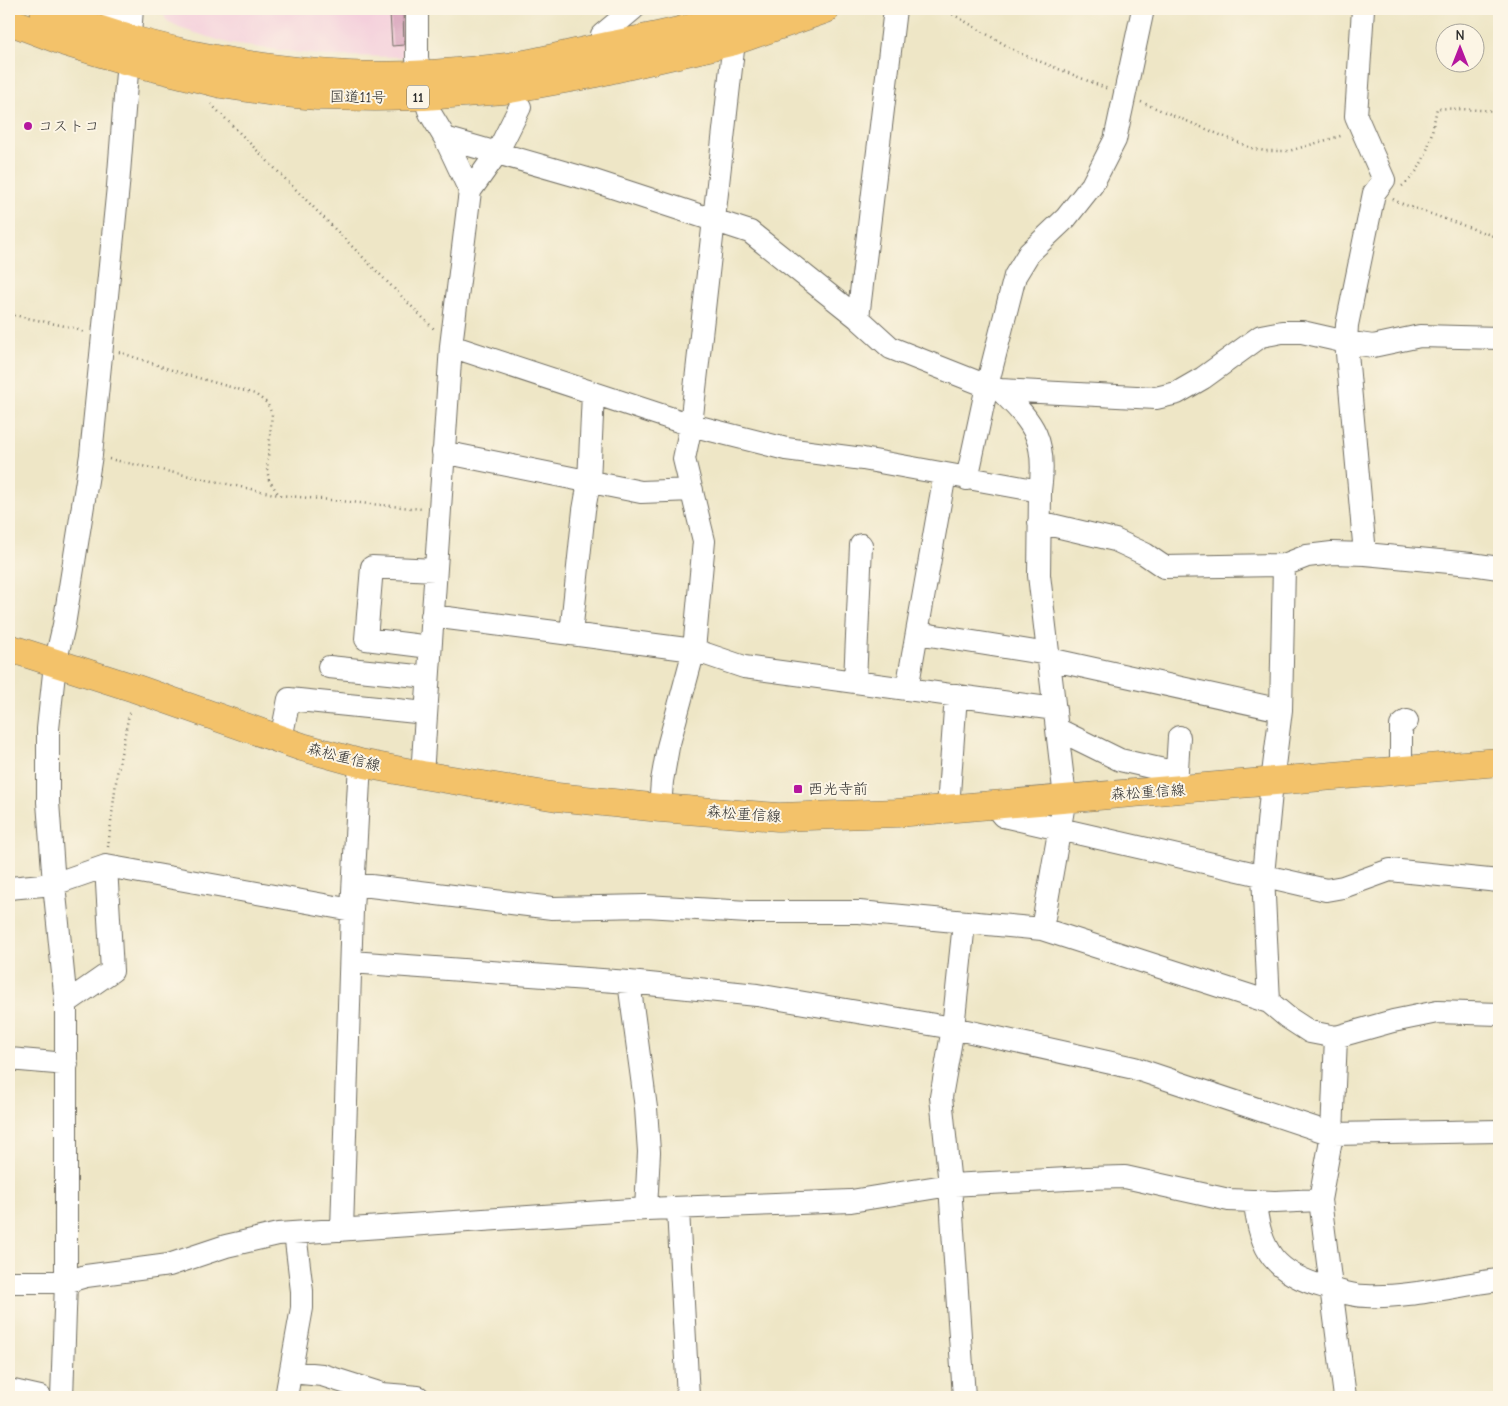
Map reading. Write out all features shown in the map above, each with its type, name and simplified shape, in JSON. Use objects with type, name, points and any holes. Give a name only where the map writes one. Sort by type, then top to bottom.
[{"type":"main road","name":"国道11号","points":[[44,9],[69,19],[129,50],[221,84],[274,92],[346,97],[422,86],[739,18],[826,9]]},
{"type":"main road","name":"国道11号","points":[[422,86],[504,90],[587,75],[739,18]]},
{"type":"main road","name":"国道11号","points":[[9,21],[65,42],[129,50]]},
{"type":"main road","name":"森松重信線","points":[[9,648],[134,688],[302,747],[360,762],[422,775],[557,797],[660,808],[778,817],[897,813],[1065,798],[1176,781],[1272,782],[1499,762]]},
{"type":"street","points":[[111,9],[129,50]]},
{"type":"street","points":[[62,1397],[66,1282],[66,1003],[48,802],[48,729],[55,664],[64,625],[91,455],[118,186],[132,9]]},
{"type":"street","points":[[417,9],[417,58],[422,86],[430,113],[445,138],[470,190]]},
{"type":"street","points":[[604,47],[602,35],[633,9]]},
{"type":"street","points":[[858,318],[895,9]]},
{"type":"street","points":[[967,479],[994,388],[1015,276],[1029,252],[1066,218],[1092,185],[1115,140],[1143,9]]},
{"type":"street","points":[[1363,9],[1356,116],[1380,185],[1374,193],[1347,324],[1346,342],[1365,554]]},
{"type":"street","points":[[660,808],[662,780],[668,747],[694,650],[704,541],[684,459],[691,425],[713,221],[739,18]]},
{"type":"street","points":[[422,775],[451,346],[470,190],[497,153],[520,107]]},
{"type":"street","points":[[445,138],[591,180],[750,232],[858,318],[892,348],[994,388],[1156,398],[1177,393],[1203,378],[1262,336],[1282,332],[1302,332],[1373,346],[1420,336],[1499,338]]},
{"type":"street","points":[[451,346],[691,425],[786,449],[863,458],[967,479],[1040,491]]},
{"type":"street","points":[[994,388],[1022,412],[1039,438],[1042,453],[1039,575],[1065,798],[1042,930]]},
{"type":"street","points":[[572,634],[584,510],[589,482],[593,393]]},
{"type":"street","points":[[443,452],[641,492],[692,490]]},
{"type":"street","points":[[907,689],[945,474]]},
{"type":"street","points":[[1039,522],[1115,540],[1145,554],[1164,567],[1284,564],[1306,556],[1365,554],[1499,568]]},
{"type":"street","points":[[854,682],[861,545]]},
{"type":"street","points":[[1269,1002],[1263,875],[1281,710],[1284,564]]},
{"type":"street","points":[[430,646],[366,639],[372,567],[435,570]]},
{"type":"street","points":[[432,616],[694,650],[744,667],[956,695],[1056,719],[1120,760],[1176,781],[1179,737]]},
{"type":"street","points":[[917,633],[1049,657],[1281,710]]},
{"type":"street","points":[[330,667],[428,677]]},
{"type":"street","points":[[948,808],[956,695]]},
{"type":"street","points":[[281,739],[289,699],[426,713]]},
{"type":"street","points":[[1401,771],[1401,726],[1407,721]]},
{"type":"street","points":[[342,1230],[352,910],[360,762]]},
{"type":"street","points":[[994,804],[1003,816],[1326,890],[1344,887],[1390,870],[1499,881]]},
{"type":"street","points":[[66,1003],[112,971],[106,866]]},
{"type":"street","points":[[9,888],[54,884],[106,866],[352,910]]},
{"type":"street","points":[[354,884],[552,908],[646,906],[748,912],[860,912],[1042,930],[1269,1002],[1310,1032],[1336,1037],[1393,1021],[1437,1012],[1499,1014]]},
{"type":"street","points":[[964,922],[953,1028],[941,1097],[950,1185],[964,1397]]},
{"type":"street","points":[[350,962],[629,982],[758,995],[953,1028],[1134,1068],[1332,1134],[1499,1131]]},
{"type":"street","points":[[629,982],[646,1108],[649,1152],[646,1209]]},
{"type":"street","points":[[1336,1037],[1332,1134],[1320,1200],[1346,1397]]},
{"type":"street","points":[[9,1059],[67,1064]]},
{"type":"street","points":[[9,1282],[66,1282],[86,1276],[169,1265],[248,1240],[278,1234],[646,1209],[851,1201],[950,1185],[1125,1177],[1230,1200],[1320,1200]]},
{"type":"street","points":[[1255,1201],[1257,1223],[1264,1243],[1276,1262],[1305,1282],[1349,1294],[1383,1296],[1442,1290],[1469,1283],[1499,1280]]},
{"type":"street","points":[[678,1209],[688,1397]]},
{"type":"street","points":[[286,1397],[302,1308],[302,1291],[295,1233]]},
{"type":"street","points":[[291,1372],[322,1375],[382,1394],[418,1397]]},
{"type":"street","points":[[9,1390],[40,1397]]},
{"type":"path","points":[[944,9],[1019,53],[1254,149],[1289,151],[1341,135],[1363,132]]},
{"type":"path","points":[[207,100],[451,346]]},
{"type":"path","points":[[1380,185],[1398,188],[1408,182],[1418,169],[1426,155],[1431,140],[1437,108],[1499,111]]},
{"type":"path","points":[[1380,185],[1400,203],[1499,238]]},
{"type":"path","points":[[9,314],[74,328],[102,341],[123,354],[255,394],[267,403],[272,414],[267,469],[269,480],[279,494]]},
{"type":"path","points":[[91,455],[279,494],[439,511]]},
{"type":"path","points":[[106,866],[117,774],[134,688]]},
{"type":"shaded area","points":[[161,9],[410,9],[408,57],[327,56],[231,44],[179,28],[166,20]]},
{"type":"building","points":[[390,13],[403,13],[404,45],[392,46]]},
{"type":"place","name":"コストコ","points":[[28,126]]},
{"type":"place","name":"西光寺前","points":[[798,789]]}]
